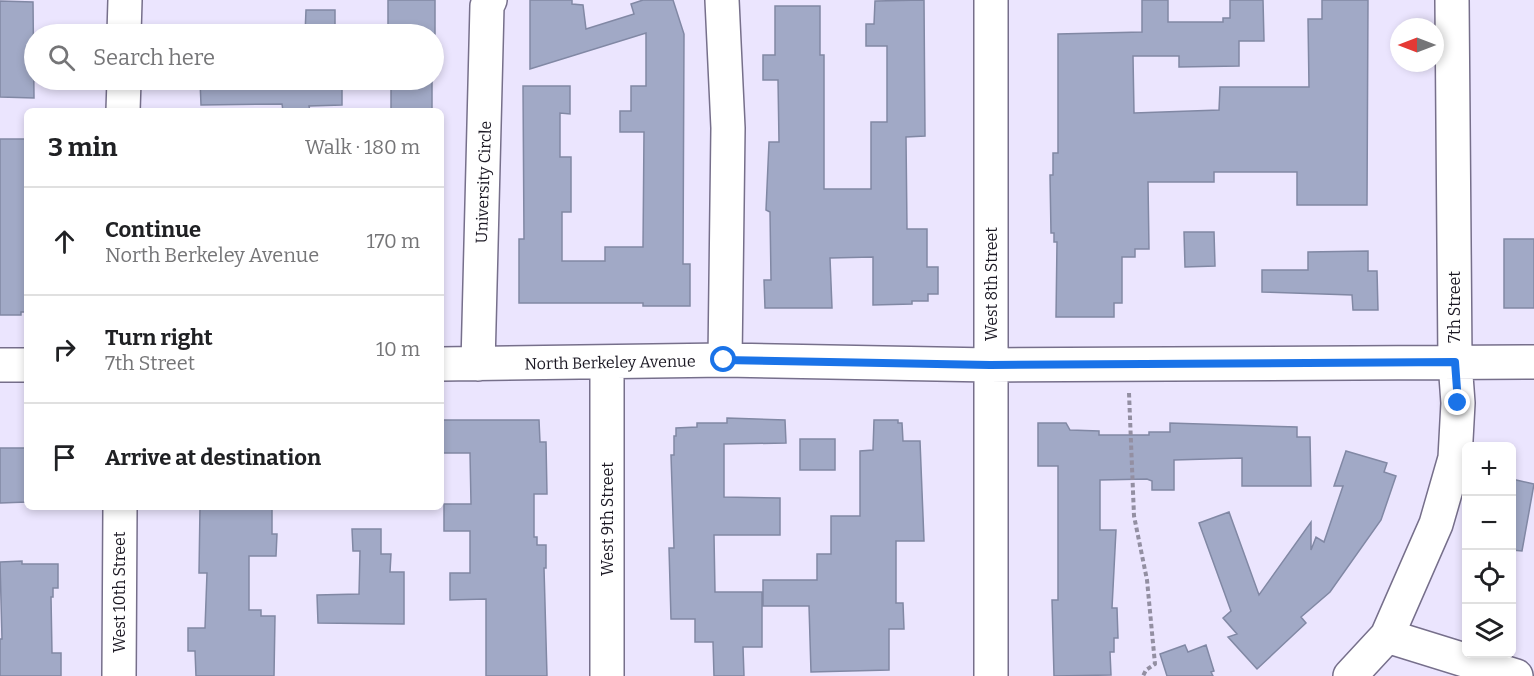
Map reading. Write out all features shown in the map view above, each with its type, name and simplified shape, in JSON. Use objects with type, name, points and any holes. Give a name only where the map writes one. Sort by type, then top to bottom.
[{"type":"street","points":[[124,24],[125,0]]},
{"type":"street","name":"University Circle","points":[[478,364],[487,6],[490,0]]},
{"type":"street","points":[[722,0],[728,128],[724,360]]},
{"type":"street","name":"West 8th Street","points":[[991,0],[991,676]]},
{"type":"street","name":"7th Street","points":[[1350,676],[1387,636],[1436,524],[1455,458],[1458,403],[1455,362],[1452,0]]},
{"type":"street","points":[[123,108],[124,90]]},
{"type":"street","name":"North Berkeley Avenue","points":[[444,364],[724,360],[990,365],[1534,362]]},
{"type":"street","name":"West 9th Street","points":[[607,363],[607,676]]},
{"type":"street","points":[[0,365],[24,365]]},
{"type":"street","name":"West 10th Street","points":[[119,676],[120,510]]},
{"type":"street","points":[[1387,636],[1516,676]]},
{"type":"path","points":[[1129,364],[1129,435],[1134,516],[1147,580],[1155,664],[1146,670],[1143,676]]},
{"type":"building","points":[[388,0],[435,0],[435,24],[388,24]]},
{"type":"building","points":[[530,0],[572,0],[572,4],[583,5],[586,29],[634,14],[631,4],[643,0],[673,0],[684,34],[683,264],[690,264],[690,306],[643,306],[643,303],[519,303],[519,239],[524,239],[523,86],[570,86],[570,114],[560,113],[560,157],[571,157],[571,212],[562,212],[562,261],[605,261],[605,247],[643,247],[644,132],[620,132],[620,111],[631,111],[631,86],[646,86],[646,33],[530,69]]},
{"type":"building","points":[[924,0],[925,136],[906,137],[907,229],[927,229],[927,267],[938,267],[938,294],[928,294],[928,301],[912,301],[912,304],[873,305],[873,257],[830,258],[832,308],[765,308],[764,280],[771,280],[770,212],[766,210],[769,142],[779,142],[778,80],[763,80],[763,55],[775,55],[775,6],[820,6],[820,55],[824,55],[824,189],[871,189],[871,122],[887,122],[887,46],[866,46],[866,24],[874,24],[875,1]]},
{"type":"building","points":[[1142,0],[1168,0],[1168,22],[1223,22],[1223,18],[1230,18],[1230,0],[1263,0],[1264,41],[1239,41],[1239,66],[1179,67],[1179,56],[1133,56],[1134,113],[1219,110],[1220,87],[1309,87],[1308,19],[1322,19],[1322,0],[1368,0],[1367,205],[1297,205],[1297,172],[1214,172],[1214,182],[1148,182],[1149,249],[1135,249],[1135,257],[1122,257],[1122,303],[1114,303],[1114,317],[1056,317],[1057,242],[1054,242],[1054,233],[1051,233],[1050,175],[1053,175],[1053,153],[1058,153],[1058,34],[1142,32]]},
{"type":"building","points":[[0,1],[33,2],[33,24],[24,24],[24,90],[34,90],[34,98],[0,97]]},
{"type":"building","points":[[306,10],[335,10],[335,24],[305,24]]},
{"type":"building","points":[[200,90],[342,90],[342,105],[283,108],[282,104],[201,105]]},
{"type":"building","points":[[391,90],[432,90],[432,108],[391,108]]},
{"type":"building","points":[[0,139],[24,139],[24,312],[21,312],[21,315],[0,315]]},
{"type":"building","points":[[1184,232],[1214,232],[1215,266],[1185,267]]},
{"type":"building","points":[[1504,239],[1534,239],[1534,308],[1504,308]]},
{"type":"building","points":[[1368,251],[1368,271],[1377,271],[1378,310],[1353,310],[1352,295],[1262,292],[1262,270],[1308,270],[1308,252]]},
{"type":"building","points":[[727,418],[785,420],[786,443],[724,444],[724,497],[780,498],[780,535],[714,535],[715,592],[762,592],[762,647],[743,647],[744,676],[714,676],[713,642],[695,642],[695,619],[671,619],[669,548],[674,548],[671,455],[674,455],[676,428],[697,427],[697,423],[727,423]]},
{"type":"building","points":[[444,420],[539,420],[540,442],[546,442],[547,494],[534,494],[534,537],[537,537],[537,545],[546,545],[546,568],[544,568],[547,676],[486,676],[486,599],[450,600],[450,573],[470,573],[470,531],[444,531],[444,504],[471,504],[470,453],[444,453]]},
{"type":"building","points":[[874,420],[898,420],[898,423],[902,423],[903,441],[920,441],[924,541],[896,541],[896,603],[903,603],[904,629],[889,629],[889,670],[811,672],[809,606],[763,606],[763,580],[817,580],[817,554],[831,554],[831,516],[860,516],[860,451],[873,450]]},
{"type":"building","points":[[1038,423],[1066,423],[1070,430],[1099,431],[1099,435],[1149,435],[1149,432],[1170,432],[1170,423],[1297,427],[1297,437],[1310,437],[1311,486],[1242,486],[1242,458],[1174,460],[1174,490],[1152,490],[1152,481],[1147,479],[1100,480],[1100,530],[1116,530],[1112,608],[1117,608],[1118,638],[1114,638],[1114,652],[1110,652],[1111,675],[1054,676],[1052,600],[1058,600],[1058,466],[1038,466]]},
{"type":"building","points":[[800,439],[835,439],[835,470],[800,470]]},
{"type":"building","points":[[0,448],[24,448],[24,502],[0,503]]},
{"type":"building","points":[[1346,451],[1387,463],[1384,472],[1396,476],[1381,520],[1330,592],[1301,617],[1306,623],[1257,669],[1228,637],[1237,634],[1223,618],[1231,611],[1199,523],[1229,512],[1259,595],[1311,522],[1311,550],[1316,537],[1324,542],[1343,486],[1334,486]]},
{"type":"building","points":[[1516,480],[1534,484],[1522,551],[1516,550]]},
{"type":"building","points":[[200,510],[272,510],[272,534],[277,534],[276,556],[249,556],[249,610],[261,610],[261,616],[275,616],[274,676],[196,676],[195,651],[188,651],[188,628],[205,628],[207,573],[199,573]]},
{"type":"building","points":[[352,529],[381,529],[381,554],[391,554],[390,572],[404,572],[404,624],[318,623],[317,595],[359,594],[360,551],[353,551]]},
{"type":"building","points":[[22,561],[22,564],[58,564],[58,588],[53,588],[53,597],[51,597],[52,653],[61,653],[61,676],[0,676],[0,639],[2,639],[0,562]]},
{"type":"building","points":[[1185,645],[1188,652],[1206,645],[1214,671],[1211,672],[1213,676],[1167,676],[1160,654]]},
{"type":"route","points":[[724,360],[990,365],[1455,362],[1458,403]]}]
